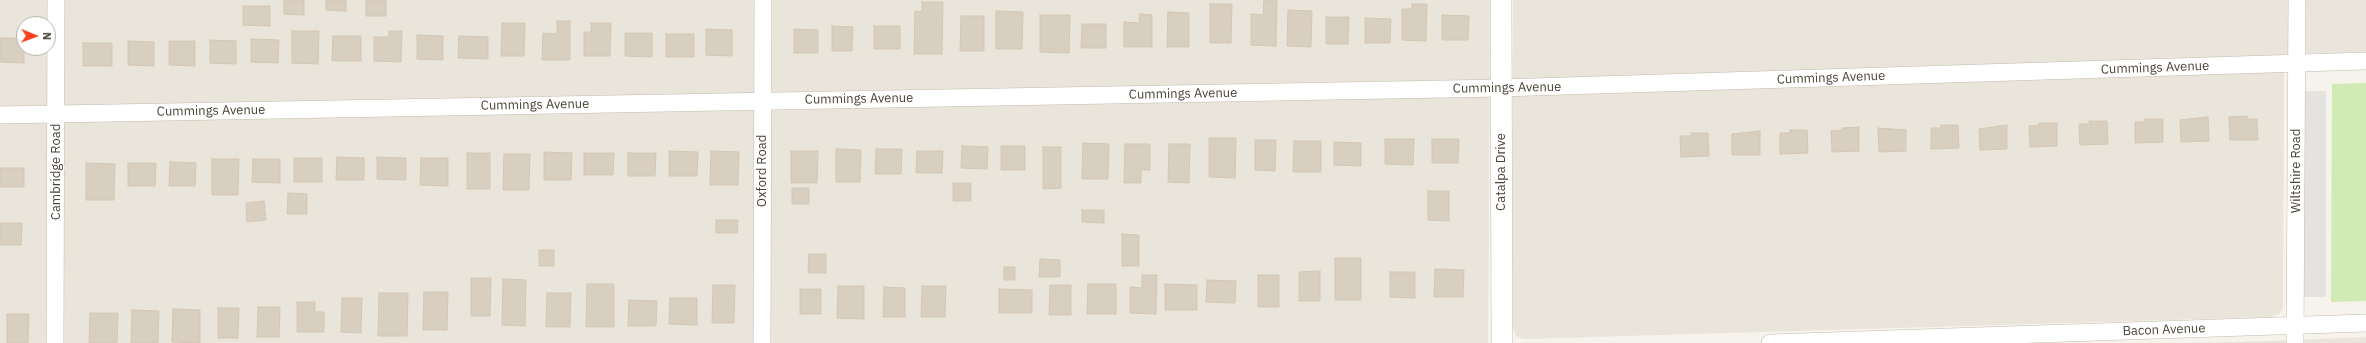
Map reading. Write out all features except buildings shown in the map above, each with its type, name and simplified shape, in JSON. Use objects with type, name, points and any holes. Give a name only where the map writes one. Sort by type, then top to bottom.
[{"type":"street","name":"Cambridge Road","points":[[56,0],[56,343]]},
{"type":"street","name":"Oxford Road","points":[[762,343],[763,0]]},
{"type":"street","name":"Catalpa Drive","points":[[1501,0],[1502,343]]},
{"type":"street","name":"Wiltshire Road","points":[[2295,343],[2297,0]]},
{"type":"street","name":"Cummings Avenue","points":[[0,115],[1501,88],[2366,61]]},
{"type":"street","name":"Bacon Avenue","points":[[1770,343],[2295,325],[2366,324]]},
{"type":"shaded area","points":[[0,0],[1490,0],[1488,343],[0,343]]},
{"type":"shaded area","points":[[1513,0],[2366,0],[2366,52],[2284,54],[2283,309],[2279,314],[2271,317],[1524,339],[1516,336],[1512,325]]},
{"type":"shaded area","points":[[2296,91],[2326,91],[2326,297],[2295,297]]},
{"type":"shaded area","points":[[2366,337],[2366,343],[2188,343],[2270,341]]},
{"type":"green space","points":[[2366,83],[2366,301],[2331,302],[2332,84]]}]
